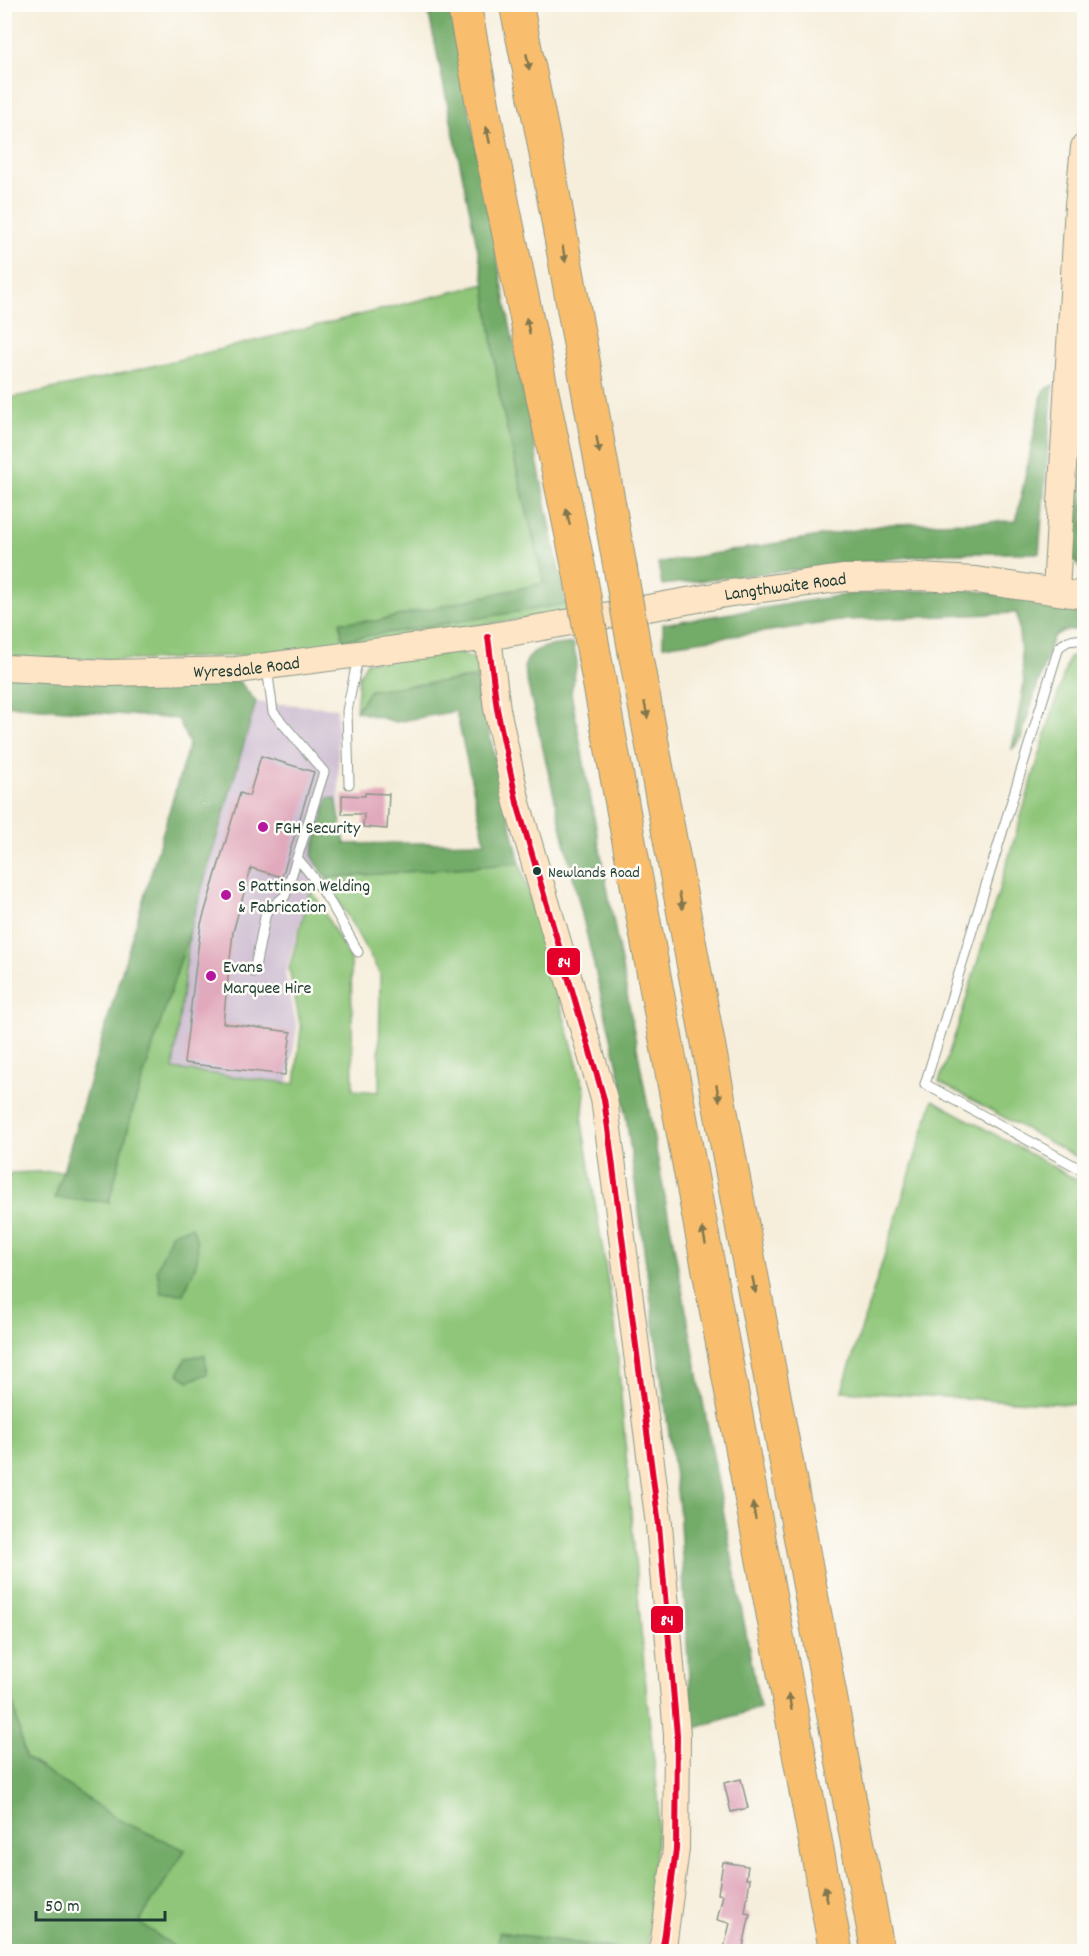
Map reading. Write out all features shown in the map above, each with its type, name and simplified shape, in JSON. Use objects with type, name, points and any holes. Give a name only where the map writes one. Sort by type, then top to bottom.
[{"type":"highway","points":[[464,4],[487,129],[580,574],[837,1952]]},
{"type":"highway","points":[[516,4],[543,137],[635,652],[878,1952]]},
{"type":"street","points":[[1056,591],[1078,205],[1084,147]]},
{"type":"street","name":"Langthwaite Road","points":[[488,637],[731,592],[844,578],[919,577],[976,580],[1084,596]]},
{"type":"street","points":[[488,637],[497,709],[517,803],[604,1098],[609,1136],[659,1525],[677,1735],[676,1849],[661,1952]]},
{"type":"street","name":"Wyresdale Road","points":[[4,668],[109,673],[237,670],[488,637]]},
{"type":"lane","points":[[1084,639],[1068,641],[1059,647],[925,1084],[1084,1171]]},
{"type":"lane","points":[[349,784],[347,711],[358,654]]},
{"type":"lane","points":[[254,972],[266,912],[285,897],[324,772],[273,712],[266,666]]},
{"type":"lane","points":[[297,858],[337,911],[358,952]]},
{"type":"shaded area","points":[[256,702],[337,708],[341,861],[319,860],[285,974],[297,1027],[283,1115],[133,1109],[190,930]]},
{"type":"green space","points":[[427,5],[449,5],[566,604],[343,640],[340,622],[376,621],[544,583],[500,399],[485,284]]},
{"type":"green space","points":[[485,284],[500,399],[544,583],[376,621],[341,622],[343,640],[566,604],[566,612],[342,647],[247,655],[148,660],[5,658],[5,399],[108,377]]},
{"type":"green space","points":[[1084,298],[1084,572],[1066,552]]},
{"type":"green space","points":[[1053,385],[1039,553],[945,553],[662,585],[658,563],[891,524],[1016,521],[1043,391]]},
{"type":"green space","points":[[957,589],[1084,603],[1084,629],[1063,631],[1053,637],[1020,741],[1012,749],[1024,683],[1017,613],[847,620],[663,646],[663,624],[851,594]]},
{"type":"green space","points":[[573,643],[577,662],[571,693],[760,1708],[692,1729],[679,1507],[621,1080],[524,668],[531,654],[537,650]]},
{"type":"green space","points":[[452,651],[477,661],[483,677],[370,690],[356,711],[359,676],[367,662]]},
{"type":"green space","points":[[1084,654],[1084,1161],[939,1082],[959,1023],[1069,657]]},
{"type":"green space","points":[[4,676],[239,681],[256,702],[190,930],[133,1109],[109,1202],[55,1198],[189,744],[178,719],[5,705]]},
{"type":"green space","points":[[476,678],[520,863],[326,878],[312,855],[328,798],[336,799],[345,844],[485,842],[456,711],[396,722],[356,711],[370,690]]},
{"type":"green space","points":[[520,863],[585,1091],[582,1122],[615,1325],[647,1699],[659,1806],[647,1951],[632,1951],[500,1932],[498,1951],[180,1951],[139,1922],[185,1850],[119,1820],[25,1757],[10,1689],[5,1680],[4,1192],[10,1173],[63,1171],[55,1197],[109,1202],[133,1109],[190,930],[173,1069],[295,1084],[301,1028],[289,969],[311,888],[351,961],[353,1090],[379,1092],[380,974],[326,878]]},
{"type":"green space","points":[[933,1100],[1084,1184],[1084,1405],[842,1391]]},
{"type":"green space","points":[[192,1227],[198,1254],[191,1277],[183,1294],[161,1293],[157,1269],[172,1233]]},
{"type":"green space","points":[[205,1355],[207,1374],[189,1381],[178,1374],[186,1358]]},
{"type":"green space","points":[[5,1680],[10,1688],[25,1757],[119,1820],[185,1850],[139,1922],[180,1951],[5,1951]]},
{"type":"green space","points":[[499,1932],[632,1951],[498,1951]]},
{"type":"building","points":[[261,756],[314,772],[282,877],[251,868],[233,932],[223,1023],[291,1032],[285,1075],[184,1063],[201,924],[240,793],[249,796]]},
{"type":"building","points":[[365,793],[389,794],[387,829],[363,827],[364,814],[342,814],[342,795],[365,796]]},
{"type":"building","points":[[741,1779],[748,1808],[731,1812],[724,1783]]},
{"type":"building","points":[[723,1862],[748,1866],[746,1879],[750,1879],[745,1913],[750,1914],[742,1952],[723,1952],[730,1923],[717,1920],[723,1895],[718,1894]]},
{"type":"transit line","name":"84","points":[[488,637],[497,709],[517,803],[604,1099],[609,1136],[659,1525],[677,1735],[676,1849],[661,1952]]},
{"type":"place","name":"FGH Security","points":[[263,827]]},
{"type":"place","name":"Newlands Road","points":[[537,871]]},
{"type":"place","name":"S Pattinson Welding & Fabrication","points":[[226,895]]},
{"type":"place","name":"Evans Marquee Hire","points":[[211,976]]}]
